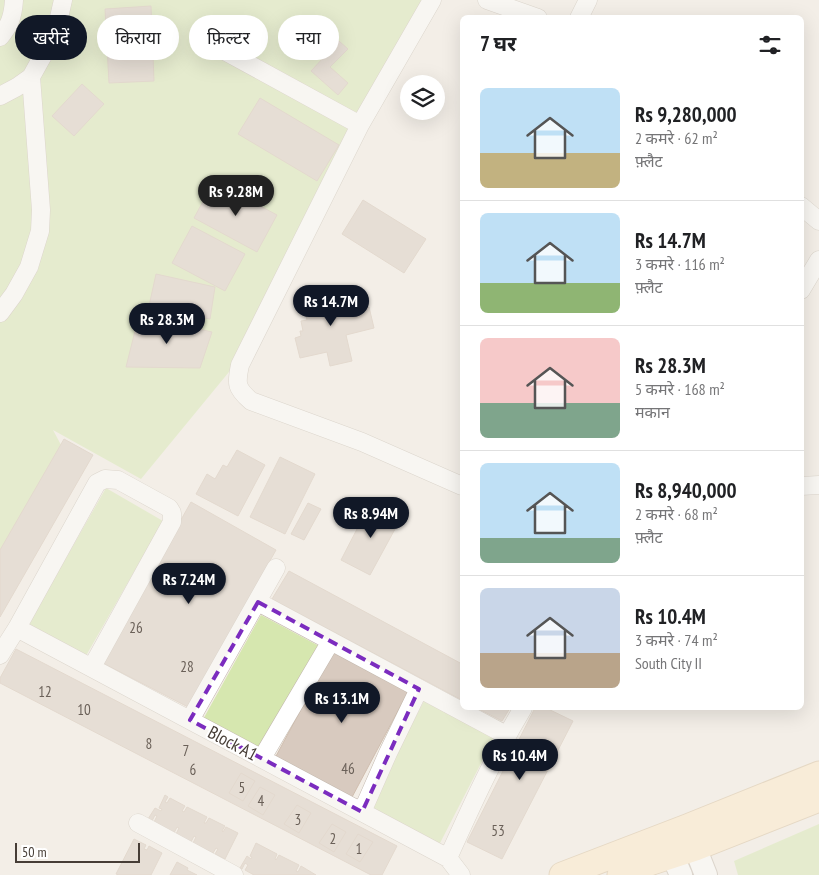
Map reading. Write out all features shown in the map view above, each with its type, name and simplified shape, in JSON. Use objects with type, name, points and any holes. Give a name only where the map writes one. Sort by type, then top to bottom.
[{"type":"main road","points":[[620,875],[672,855],[691,837],[819,774]]},
{"type":"main road","points":[[691,837],[819,799]]},
{"type":"main road","points":[[562,875],[672,855]]},
{"type":"street","points":[[0,37],[9,26],[13,14],[14,0]]},
{"type":"street","points":[[0,96],[18,87],[31,77],[46,50],[58,22],[63,0]]},
{"type":"street","points":[[432,0],[360,125],[240,365],[237,378],[241,392],[251,401],[362,442],[460,485]]},
{"type":"street","points":[[487,0],[530,15]]},
{"type":"street","points":[[580,15],[588,0]]},
{"type":"street","points":[[241,60],[360,125]]},
{"type":"street","points":[[0,313],[14,294],[29,267],[40,231],[31,77]]},
{"type":"street","points":[[804,208],[819,221]]},
{"type":"street","points":[[804,285],[819,260]]},
{"type":"street","points":[[0,656],[97,483],[105,479],[118,480],[169,508],[172,513],[172,522],[92,668]]},
{"type":"street","points":[[804,486],[819,485]]},
{"type":"street","points":[[190,720],[276,568]]},
{"type":"street","points":[[258,602],[506,735]]},
{"type":"street","name":"Block A1","points":[[17,628],[448,858]]},
{"type":"street","points":[[262,758],[331,641]]},
{"type":"street","points":[[362,812],[419,688]]},
{"type":"street","points":[[460,875],[448,858],[506,735],[522,710]]},
{"type":"street","points":[[138,822],[234,875]]},
{"type":"street","points":[[691,837],[706,875]]},
{"type":"highlighted area","points":[[258,602],[419,689],[362,812],[190,720]]},
{"type":"green space","points":[[0,0],[424,0],[238,361],[141,479],[53,430],[74,469],[0,566]]},
{"type":"green space","points":[[106,488],[163,521],[83,661],[25,630]]},
{"type":"green space","points":[[261,615],[319,646],[260,753],[201,723]]},
{"type":"green space","points":[[424,701],[494,738],[438,847],[367,810]]},
{"type":"green space","points":[[819,824],[819,875],[738,875],[734,861]]},
{"type":"building","points":[[151,6],[151,15],[105,15],[105,9]]},
{"type":"building","points":[[339,41],[348,49],[339,58]]},
{"type":"building","points":[[108,60],[153,60],[154,81],[109,83]]},
{"type":"building","points":[[321,60],[337,60],[330,67],[348,83],[338,95],[311,71]]},
{"type":"building","points":[[82,84],[104,104],[74,136],[52,116]]},
{"type":"building","points":[[260,98],[339,145],[317,181],[238,134]]},
{"type":"building","points":[[214,181],[277,215],[257,252],[194,218]]},
{"type":"building","points":[[363,200],[426,239],[404,273],[342,234]]},
{"type":"building","points":[[192,226],[245,254],[225,291],[172,263]]},
{"type":"building","points":[[156,274],[215,287],[210,319],[149,306]]},
{"type":"building","points":[[348,291],[356,296],[347,312],[369,307],[374,328],[346,335],[352,361],[330,366],[327,352],[300,358],[295,338],[301,336],[300,331],[303,331],[301,321],[307,320],[303,300],[334,293],[338,308]]},
{"type":"building","points":[[139,315],[212,332],[200,368],[126,367]]},
{"type":"building","points":[[64,439],[93,455],[0,617],[0,550]]},
{"type":"building","points":[[237,450],[265,465],[238,516],[196,494],[207,474],[215,479],[223,465],[227,467]]},
{"type":"building","points":[[280,457],[315,474],[285,534],[250,517]]},
{"type":"building","points":[[191,502],[276,550],[188,707],[101,662]]},
{"type":"building","points":[[371,502],[401,518],[370,575],[341,560]]},
{"type":"building","points":[[308,503],[321,509],[304,540],[291,534]]},
{"type":"building","points":[[289,571],[460,663],[460,699],[272,599]]},
{"type":"building","points":[[16,649],[397,846],[382,875],[371,875],[0,683],[0,678]]},
{"type":"building","points":[[333,650],[409,690],[351,799],[275,758]]},
{"type":"building","points":[[481,710],[509,710],[502,721]]},
{"type":"building","points":[[534,710],[550,710],[573,721],[502,859],[467,842]]},
{"type":"building","points":[[241,773],[255,781],[243,801],[229,793]]},
{"type":"building","points":[[260,787],[275,795],[263,815],[248,806]]},
{"type":"building","points":[[165,795],[168,797],[165,802],[167,803],[170,798],[185,806],[182,811],[184,812],[187,807],[207,817],[204,823],[209,818],[225,826],[223,832],[226,827],[238,833],[225,859],[215,854],[218,849],[216,848],[213,853],[193,843],[196,837],[194,836],[191,842],[176,834],[179,828],[177,827],[174,833],[154,822],[157,816],[155,815],[152,821],[148,819],[155,808],[161,811],[162,809],[159,808]]},
{"type":"building","points":[[297,805],[311,813],[299,833],[284,824]]},
{"type":"building","points":[[332,824],[346,832],[334,852],[319,843]]},
{"type":"building","points":[[358,834],[373,842],[360,862],[346,854]]},
{"type":"building","points":[[134,839],[146,845],[144,849],[147,850],[149,846],[162,853],[151,875],[116,874]]},
{"type":"building","points":[[256,843],[277,854],[276,860],[279,855],[299,865],[296,871],[298,872],[301,866],[316,875],[254,875],[245,870],[248,865],[245,863],[242,869],[240,868],[247,856],[251,859],[252,857],[250,856]]},
{"type":"building","points":[[177,862],[188,868],[187,870],[197,875],[170,875]]}]
